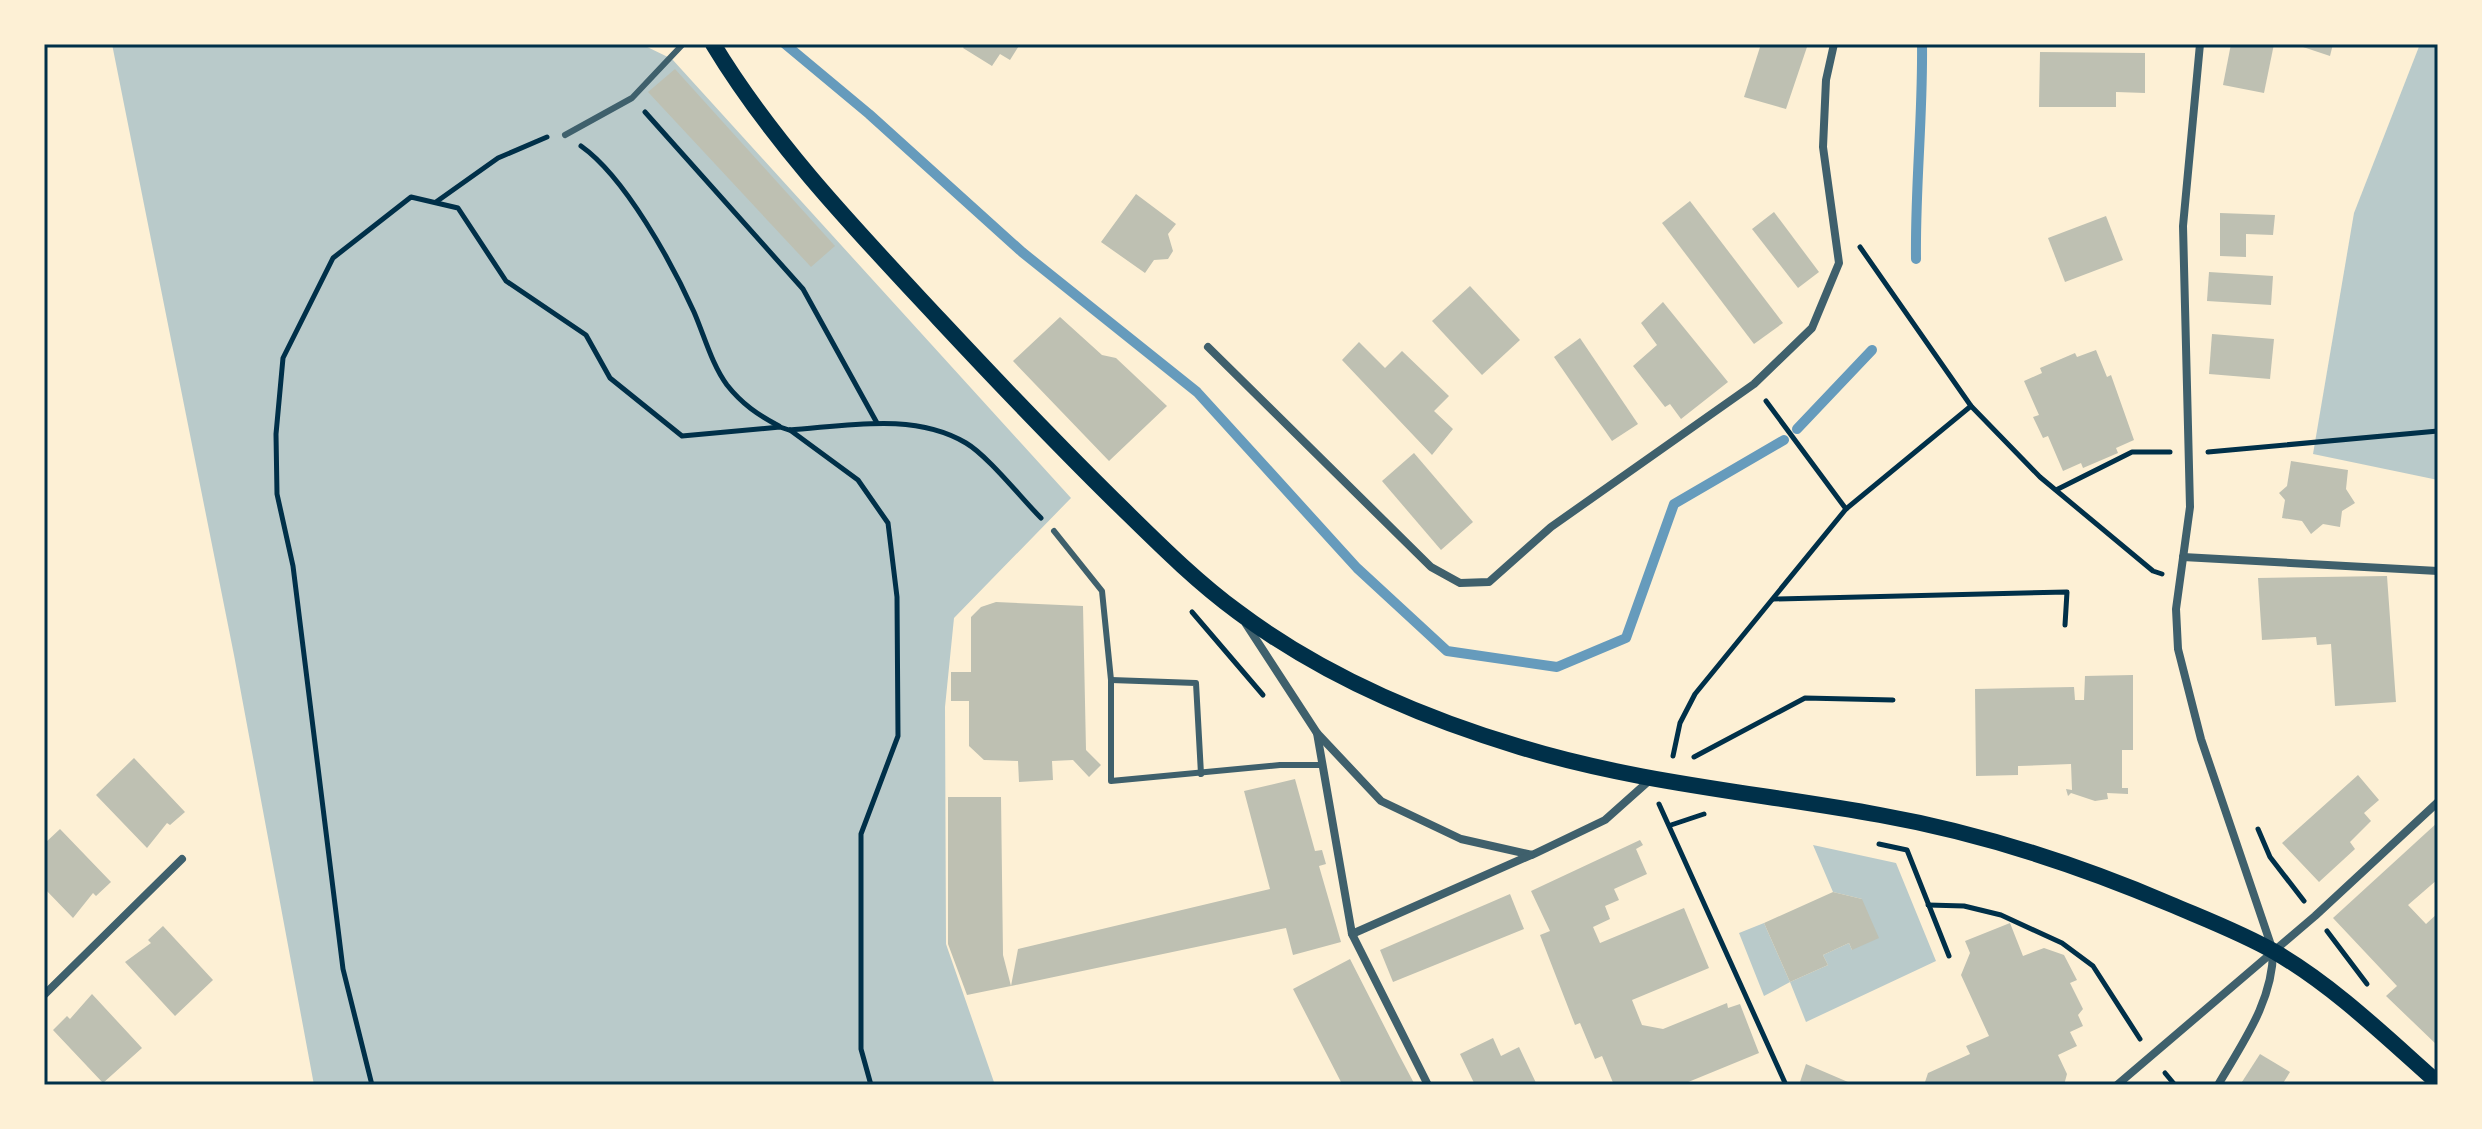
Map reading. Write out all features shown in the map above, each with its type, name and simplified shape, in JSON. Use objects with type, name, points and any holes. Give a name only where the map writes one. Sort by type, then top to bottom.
[{"type":"main road","points":[[713,44],[771,127],[900,277],[1079,465],[1163,548],[1238,613],[1317,663],[1400,704],[1522,748],[1658,779],[1964,832],[2042,855],[2130,887],[2273,951],[2345,1001],[2438,1083]]},
{"type":"street","points":[[1208,347],[1431,567],[1460,583],[1489,582],[1551,527],[1754,384],[1812,328],[1839,263],[1823,147],[1826,80],[1834,44]]},
{"type":"street","points":[[2200,44],[2183,226],[2183,326],[2190,507],[2179,580],[2177,636],[2188,694],[2273,951],[2273,979],[2256,1021],[2218,1085]]},
{"type":"street","points":[[2183,557],[2438,571]]},
{"type":"street","points":[[1238,613],[1317,733],[1381,801],[1461,839],[1532,855]]},
{"type":"street","points":[[1317,733],[1352,934],[1428,1085]]},
{"type":"street","points":[[1352,934],[1605,820],[1658,779]]},
{"type":"street","points":[[2117,1085],[2315,916],[2438,802]]},
{"type":"street","points":[[44,995],[182,859]]},
{"type":"lane","points":[[565,135],[632,98],[683,44]]},
{"type":"lane","points":[[1054,531],[1102,591],[1111,680],[1111,781],[1280,765],[1321,765]]},
{"type":"lane","points":[[1111,680],[1196,683],[1201,774]]},
{"type":"path","points":[[632,98],[803,289],[877,423]]},
{"type":"path","points":[[436,203],[498,158],[539,138],[565,135],[599,158],[646,224],[681,284],[724,382],[749,410],[789,430],[858,480],[888,523],[897,597],[898,736],[861,834],[861,1049],[871,1085]]},
{"type":"path","points":[[372,1085],[343,969],[293,566],[277,494],[276,434],[283,358],[333,258],[411,197],[458,208],[506,281],[586,335],[610,378],[682,436],[780,427]]},
{"type":"path","points":[[1834,215],[1871,262],[1971,406],[2056,490],[2153,571],[2179,580]]},
{"type":"path","points":[[1754,384],[1846,509]]},
{"type":"path","points":[[1786,1085],[1659,804],[1658,779],[1673,756],[1680,723],[1695,694],[1846,509],[1971,406]]},
{"type":"path","points":[[789,430],[877,423],[922,425],[968,444],[1054,531]]},
{"type":"path","points":[[2056,490],[2132,452],[2190,453],[2438,431]]},
{"type":"path","points":[[1772,599],[2067,592],[2065,625]]},
{"type":"path","points":[[1673,756],[1698,757],[1805,698],[1893,700]]},
{"type":"path","points":[[1671,825],[1709,812]]},
{"type":"path","points":[[2252,816],[2270,857],[2374,992]]},
{"type":"path","points":[[1876,844],[1907,850],[1949,956]]},
{"type":"path","points":[[1928,905],[1964,906],[2001,915],[2062,943],[2093,966],[2114,1003],[2152,1055]]},
{"type":"shaded area","points":[[112,44],[641,44],[672,59],[1071,498],[954,618],[945,707],[946,944],[995,1085],[314,1085],[234,655]]},
{"type":"shaded area","points":[[2420,44],[2438,44],[2438,480],[2313,454],[2354,213]]},
{"type":"shaded area","points":[[1813,845],[1896,863],[1936,961],[1806,1022],[1790,982],[1828,965],[1823,955],[1849,943],[1852,950],[1862,899],[1833,892]]},
{"type":"shaded area","points":[[1764,923],[1790,982],[1764,996],[1739,933]]},
{"type":"building","points":[[966,44],[1020,44],[1010,60],[1000,54],[992,66],[963,48]]},
{"type":"building","points":[[1761,44],[1808,44],[1786,109],[1744,97]]},
{"type":"building","points":[[2231,44],[2274,44],[2264,93],[2223,85]]},
{"type":"building","points":[[2294,44],[2333,44],[2330,56]]},
{"type":"building","points":[[2040,52],[2145,53],[2145,93],[2116,92],[2116,107],[2039,107]]},
{"type":"building","points":[[675,69],[835,246],[811,267],[648,92]]},
{"type":"building","points":[[1136,194],[1176,224],[1168,234],[1173,251],[1168,259],[1154,260],[1145,273],[1101,242]]},
{"type":"building","points":[[1690,201],[1783,323],[1754,344],[1662,223]]},
{"type":"building","points":[[1774,212],[1819,272],[1798,288],[1752,229]]},
{"type":"building","points":[[2220,213],[2275,215],[2273,235],[2246,234],[2246,257],[2220,256]]},
{"type":"building","points":[[2106,216],[2123,260],[2065,282],[2048,238]]},
{"type":"building","points":[[2209,272],[2273,276],[2271,305],[2207,301]]},
{"type":"building","points":[[1470,286],[1520,340],[1482,375],[1432,321]]},
{"type":"building","points":[[1663,302],[1728,382],[1681,419],[1670,404],[1665,407],[1633,366],[1657,345],[1641,323]]},
{"type":"building","points":[[1060,317],[1102,355],[1116,358],[1167,406],[1109,461],[1013,361]]},
{"type":"building","points":[[2212,334],[2274,339],[2270,379],[2209,374]]},
{"type":"building","points":[[1580,338],[1638,424],[1612,441],[1554,357]]},
{"type":"building","points":[[1359,342],[1385,368],[1402,351],[1449,396],[1434,411],[1453,429],[1432,455],[1342,360]]},
{"type":"building","points":[[2096,350],[2107,377],[2111,375],[2134,440],[2116,448],[2118,453],[2083,468],[2081,463],[2063,471],[2048,436],[2043,438],[2033,417],[2039,415],[2024,381],[2042,373],[2040,368],[2075,353],[2077,357]]},
{"type":"building","points":[[1414,453],[1473,522],[1441,550],[1382,481]]},
{"type":"building","points":[[2291,461],[2348,470],[2346,489],[2355,503],[2342,511],[2340,527],[2323,524],[2311,534],[2302,521],[2282,518],[2285,500],[2279,493],[2287,486]]},
{"type":"building","points":[[2387,576],[2396,702],[2335,706],[2331,644],[2317,645],[2316,637],[2262,640],[2258,578]]},
{"type":"building","points":[[996,602],[1083,606],[1086,750],[1101,765],[1089,777],[1073,760],[1052,761],[1053,780],[1019,782],[1018,761],[984,760],[969,746],[969,701],[951,701],[951,672],[971,672],[971,617],[981,607]]},
{"type":"building","points":[[2133,675],[2133,750],[2122,750],[2122,788],[2128,788],[2128,794],[2107,793],[2108,799],[2095,801],[2071,793],[2068,796],[2066,789],[2072,790],[2071,764],[2018,766],[2018,775],[1976,776],[1975,689],[2074,687],[2075,700],[2084,700],[2085,676]]},
{"type":"building","points":[[134,758],[185,812],[170,825],[167,823],[147,848],[96,795]]},
{"type":"building","points":[[2358,775],[2379,800],[2364,813],[2371,821],[2350,842],[2355,849],[2319,882],[2282,843]]},
{"type":"building","points":[[1295,779],[1315,851],[1322,850],[1326,864],[1319,866],[1341,942],[1293,955],[1286,928],[1011,986],[1018,949],[1270,889],[1244,791]]},
{"type":"building","points":[[948,797],[1001,797],[1003,955],[1011,986],[967,995],[948,944]]},
{"type":"building","points":[[2438,822],[2438,879],[2408,905],[2426,924],[2438,913],[2438,1046],[2386,996],[2397,986],[2333,918]]},
{"type":"building","points":[[60,829],[111,882],[96,896],[93,893],[73,918],[44,888],[44,844]]},
{"type":"building","points":[[1640,840],[1643,845],[1636,849],[1647,874],[1614,889],[1619,900],[1605,906],[1610,919],[1593,927],[1600,943],[1684,908],[1709,968],[1632,1000],[1642,1025],[1663,1029],[1727,1003],[1728,1008],[1740,1004],[1759,1053],[1681,1085],[1614,1085],[1602,1056],[1595,1059],[1580,1023],[1575,1025],[1540,935],[1550,931],[1531,891]]},
{"type":"building","points":[[1833,892],[1862,899],[1879,938],[1852,950],[1849,943],[1823,955],[1828,965],[1790,982],[1764,923]]},
{"type":"building","points":[[1510,894],[1524,929],[1393,982],[1380,950]]},
{"type":"building","points":[[2010,923],[2023,956],[2044,948],[2064,955],[2077,980],[2070,983],[2083,1009],[2078,1015],[2083,1026],[2070,1032],[2077,1046],[2058,1055],[2067,1074],[2064,1085],[1924,1085],[1928,1073],[1970,1054],[1966,1046],[1989,1036],[1961,975],[1970,953],[1965,941]]},
{"type":"building","points":[[163,926],[213,980],[175,1016],[125,962],[151,943],[148,940]]},
{"type":"building","points":[[1350,959],[1415,1085],[1341,1082],[1293,989]]},
{"type":"building","points":[[92,994],[142,1048],[103,1083],[53,1030],[67,1016],[70,1019]]},
{"type":"building","points":[[1493,1038],[1501,1056],[1519,1047],[1537,1085],[1475,1085],[1460,1054]]},
{"type":"building","points":[[2260,1054],[2290,1072],[2282,1085],[2240,1085]]},
{"type":"building","points":[[1806,1064],[1855,1085],[1799,1085]]},
{"type":"waterway","points":[[785,44],[869,114],[1022,252],[1197,392],[1357,568],[1447,651],[1557,667],[1626,638],[1674,504],[1784,440]]},
{"type":"waterway","points":[[1916,259],[1922,44]]},
{"type":"waterway","points":[[1797,429],[1872,350]]}]
